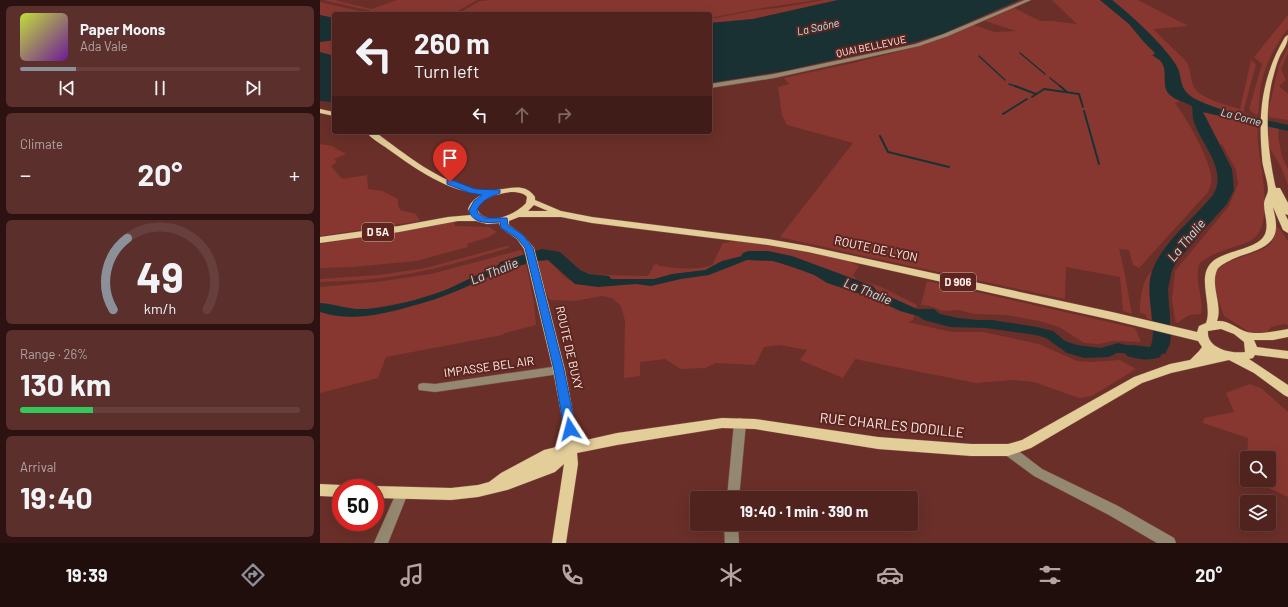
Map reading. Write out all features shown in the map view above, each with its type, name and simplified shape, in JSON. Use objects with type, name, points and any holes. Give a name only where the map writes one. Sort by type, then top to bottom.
[{"type":"main road","points":[[1288,37],[1280,47],[1270,74],[1263,114],[1263,131],[1272,191],[1278,210],[1288,230]]},
{"type":"main road","points":[[320,111],[332,114]]},
{"type":"main road","points":[[373,134],[425,170],[468,190],[482,192],[497,191]]},
{"type":"main road","points":[[1268,170],[1288,212]]},
{"type":"main road","points":[[468,190],[476,204]]},
{"type":"main road","points":[[497,191],[485,196],[476,204],[473,210],[474,214],[478,218],[489,221],[504,220],[520,214],[528,207],[531,201]]},
{"type":"main road","name":"ROUTE DE LYON","points":[[497,191],[522,191],[528,193],[531,201],[561,214]]},
{"type":"main road","points":[[1193,364],[1204,354],[1206,335],[1214,314],[1211,272],[1216,264],[1223,260],[1262,245],[1267,241],[1271,229],[1269,200],[1272,191]]},
{"type":"main road","name":"D 5A","points":[[436,221],[461,213],[476,204]]},
{"type":"main road","name":"ROUTE DE LYON","points":[[520,214],[561,214],[592,220],[760,241],[808,249],[1179,331],[1206,335]]},
{"type":"main road","name":"D 5A","points":[[320,240],[398,229],[436,221],[469,217],[478,218]]},
{"type":"main road","name":"ROUTE DE BUXY","points":[[504,220],[504,226],[520,237],[529,248],[559,370],[569,418],[571,450],[569,480],[559,543]]},
{"type":"main road","points":[[1206,335],[1227,327],[1244,336],[1251,346],[1251,351],[1272,352],[1288,355]]},
{"type":"main road","points":[[1244,336],[1273,336],[1288,333]]},
{"type":"main road","points":[[1206,335],[1217,352],[1233,357],[1258,370],[1288,392]]},
{"type":"main road","name":"RUE CHARLES DODILLE","points":[[571,450],[617,439],[710,424],[740,423],[878,443],[971,450],[1008,450],[1026,444],[1138,380],[1164,370],[1248,355],[1251,351]]},
{"type":"main road","points":[[384,492],[458,493],[478,491],[507,484],[550,468],[571,450]]},
{"type":"main road","points":[[320,490],[332,491]]},
{"type":"street","name":"QUAI BELLEVUE","points":[[712,86],[772,76],[917,45],[946,35],[1029,0]]},
{"type":"street","name":"IMPASSE BEL AIR","points":[[423,387],[435,388],[559,370]]},
{"type":"street","points":[[734,491],[740,423]]},
{"type":"street","points":[[1008,450],[1056,483],[1096,501],[1169,543]]},
{"type":"street","points":[[381,543],[402,493]]},
{"type":"street","points":[[731,531],[732,543]]},
{"type":"shaded area","points":[[323,0],[335,0],[371,9],[397,0],[477,0],[456,12],[375,12]]},
{"type":"shaded area","points":[[817,0],[756,9],[712,18],[712,12],[461,12],[480,1]]},
{"type":"shaded area","points":[[824,0],[838,0],[753,19],[712,23],[712,19],[757,10]]},
{"type":"shaded area","points":[[1052,0],[1100,0],[1129,24],[1154,52],[1156,58],[1161,61],[1165,70],[1166,90],[1170,95],[1180,101],[1175,103],[1185,118],[1206,158],[1212,177],[1208,192],[1139,268],[1133,265],[1129,250],[1119,249],[1132,314],[1123,311],[1120,277],[1066,267],[1065,299],[780,237],[853,143],[787,125],[782,115],[778,87],[789,84],[784,78],[904,50],[928,43],[974,25],[994,32],[1016,31],[985,21],[1014,8],[1040,21],[1077,24]]},
{"type":"shaded area","points":[[1112,0],[1138,0],[1188,26],[1153,29],[1186,61],[1193,85],[1200,94],[1206,97],[1240,109],[1251,60],[1256,64],[1243,113],[1257,117],[1258,120],[1200,102],[1187,93],[1184,90],[1178,68],[1163,48],[1129,14]]},
{"type":"shaded area","points":[[320,2],[364,12],[332,12],[332,18],[320,15]]},
{"type":"shaded area","points":[[1288,15],[1288,29],[1272,53],[1266,66],[1260,89],[1258,115],[1249,109],[1262,64],[1254,57]]},
{"type":"shaded area","points":[[332,40],[332,55],[320,52],[320,42]]},
{"type":"shaded area","points":[[1288,47],[1288,53],[1281,69],[1286,80],[1279,86],[1288,94],[1288,120],[1269,117],[1268,112],[1279,65]]},
{"type":"shaded area","points":[[1203,112],[1258,125],[1264,211],[1262,224],[1258,234],[1250,241],[1218,252],[1200,263],[1198,269],[1198,281],[1202,307],[1201,314],[1189,315],[1177,323],[1175,320],[1172,299],[1175,271],[1229,206],[1238,184],[1236,170],[1222,144],[1220,145]]},
{"type":"shaded area","points":[[1269,126],[1279,128],[1278,136],[1282,157],[1288,169],[1288,185],[1281,167],[1268,145]]},
{"type":"shaded area","points":[[320,144],[332,146],[346,154],[334,159],[337,162],[331,166],[342,179],[367,175],[368,189],[382,191],[398,199],[400,210],[416,214],[420,221],[320,236]]},
{"type":"shaded area","points":[[454,222],[455,226],[489,227],[497,232],[489,237],[467,244],[468,247],[416,261],[353,267],[320,268],[320,244]]},
{"type":"shaded area","points":[[1276,227],[1279,228],[1288,241],[1288,325],[1284,324],[1271,327],[1267,332],[1249,332],[1224,316],[1215,284],[1216,274],[1219,268],[1229,262],[1268,246],[1273,240]]},
{"type":"shaded area","points":[[737,241],[785,248],[846,260],[859,266],[853,275],[857,280],[879,286],[917,305],[913,320],[908,322],[951,332],[983,332],[1039,344],[1077,361],[1092,362],[1120,360],[1136,369],[1092,396],[1079,398],[1034,382],[1013,380],[976,383],[855,359],[843,378],[800,360],[807,350],[780,345],[764,347],[755,365],[716,363],[705,368],[681,369],[665,359],[640,362],[640,376],[624,378],[625,321],[621,306],[612,298],[602,296],[574,301],[550,300],[536,261],[548,260],[566,278],[578,285],[583,273],[648,276],[654,265],[658,264],[659,266],[679,268],[706,267],[712,265],[723,243]]},
{"type":"shaded area","points":[[510,245],[508,248],[481,256],[410,274],[368,279],[320,282],[320,279],[379,275],[426,268]]},
{"type":"shaded area","points":[[521,250],[524,255],[512,259],[443,291],[412,301],[367,309],[352,309],[320,303],[320,287],[376,282],[431,274]]},
{"type":"shaded area","points":[[526,264],[534,303],[536,325],[502,335],[386,357],[378,378],[320,393],[320,312],[354,317],[396,311],[439,298],[500,271]]},
{"type":"shaded area","points":[[1152,271],[1150,287],[1152,320],[1147,318],[1145,314],[1140,313],[1141,296],[1144,284]]},
{"type":"shaded area","points":[[927,281],[1135,328],[1141,342],[1113,341],[1099,344],[1084,343],[1059,327],[1039,321],[1007,315],[974,314],[959,310],[943,311],[930,306],[921,305]]},
{"type":"shaded area","points":[[1250,384],[1261,388],[1288,412],[1288,497],[1267,487],[1276,487],[1276,451],[1247,451],[1248,438],[1203,423],[1204,418],[1234,412],[1226,393]]},
{"type":"water","name":"La Saône","points":[[838,0],[1019,0],[942,34],[902,46],[899,45],[784,71],[712,83],[712,23],[753,19]]},
{"type":"water","points":[[1100,0],[1112,0],[1155,39],[1178,68],[1184,90],[1187,93],[1200,102],[1258,120],[1258,125],[1203,112],[1232,169],[1234,190],[1227,204],[1177,261],[1172,270],[1168,289],[1170,324],[1152,320],[1149,294],[1150,279],[1154,267],[1167,245],[1213,195],[1217,185],[1216,167],[1194,122],[1192,106],[1175,99],[1167,92],[1164,67],[1159,60],[1152,55],[1155,54],[1154,52],[1129,24]]},
{"type":"water","points":[[320,15],[332,18],[332,40],[320,42]]},
{"type":"water","points":[[320,52],[332,55],[332,102],[320,101]]},
{"type":"water","points":[[545,252],[556,256],[579,276],[595,279],[654,279],[672,274],[705,270],[722,261],[746,255],[770,255],[799,262],[836,279],[871,288],[917,309],[934,309],[940,314],[958,318],[992,320],[1037,327],[1053,331],[1065,341],[1077,345],[1101,348],[1118,343],[1149,350],[1161,357],[1150,358],[1117,353],[1109,357],[1084,358],[1067,353],[1046,338],[1036,335],[986,328],[950,327],[924,320],[918,316],[900,311],[870,297],[827,283],[813,274],[773,261],[747,260],[709,275],[681,279],[651,286],[636,284],[598,287],[575,284],[548,260],[536,261],[534,254]]},
{"type":"water","points":[[524,255],[526,264],[506,270],[438,298],[394,311],[358,317],[345,317],[320,312],[320,303],[354,309],[365,309],[384,307],[415,300],[453,287],[503,263]]},
{"type":"water","points":[[1155,330],[1171,334],[1170,344],[1165,354],[1153,347],[1156,342]]},
{"type":"waterway","points":[[1020,53],[1045,74]]},
{"type":"waterway","points":[[979,56],[1005,80]]},
{"type":"waterway","points":[[1050,78],[1061,87]]},
{"type":"waterway","points":[[1009,84],[1015,86]]},
{"type":"waterway","points":[[1015,86],[1036,94]]},
{"type":"waterway","points":[[1060,86],[1067,92]]},
{"type":"waterway","points":[[1032,97],[1044,89],[1079,94],[1083,107]]},
{"type":"waterway","points":[[1003,114],[1027,99]]},
{"type":"waterway","points":[[1084,111],[1099,164]]},
{"type":"waterway","name":"La Corne","points":[[1238,117],[1288,128]]},
{"type":"waterway","points":[[880,136],[888,152],[949,167]]},
{"type":"waterway","name":"La Thalie","points":[[505,265],[542,254],[555,255],[575,274],[587,279],[604,280]]},
{"type":"waterway","name":"La Thalie","points":[[748,256],[758,255],[778,257],[868,290]]},
{"type":"waterway","name":"La Thalie","points":[[1133,351],[1150,353],[1155,352],[1158,349],[1162,336],[1160,303]]},
{"type":"route","points":[[450,182],[462,188],[473,191],[497,191],[485,196],[477,202],[473,210],[474,214],[478,218],[484,220],[504,220],[504,226],[520,237],[529,248],[559,370],[570,429]]}]
